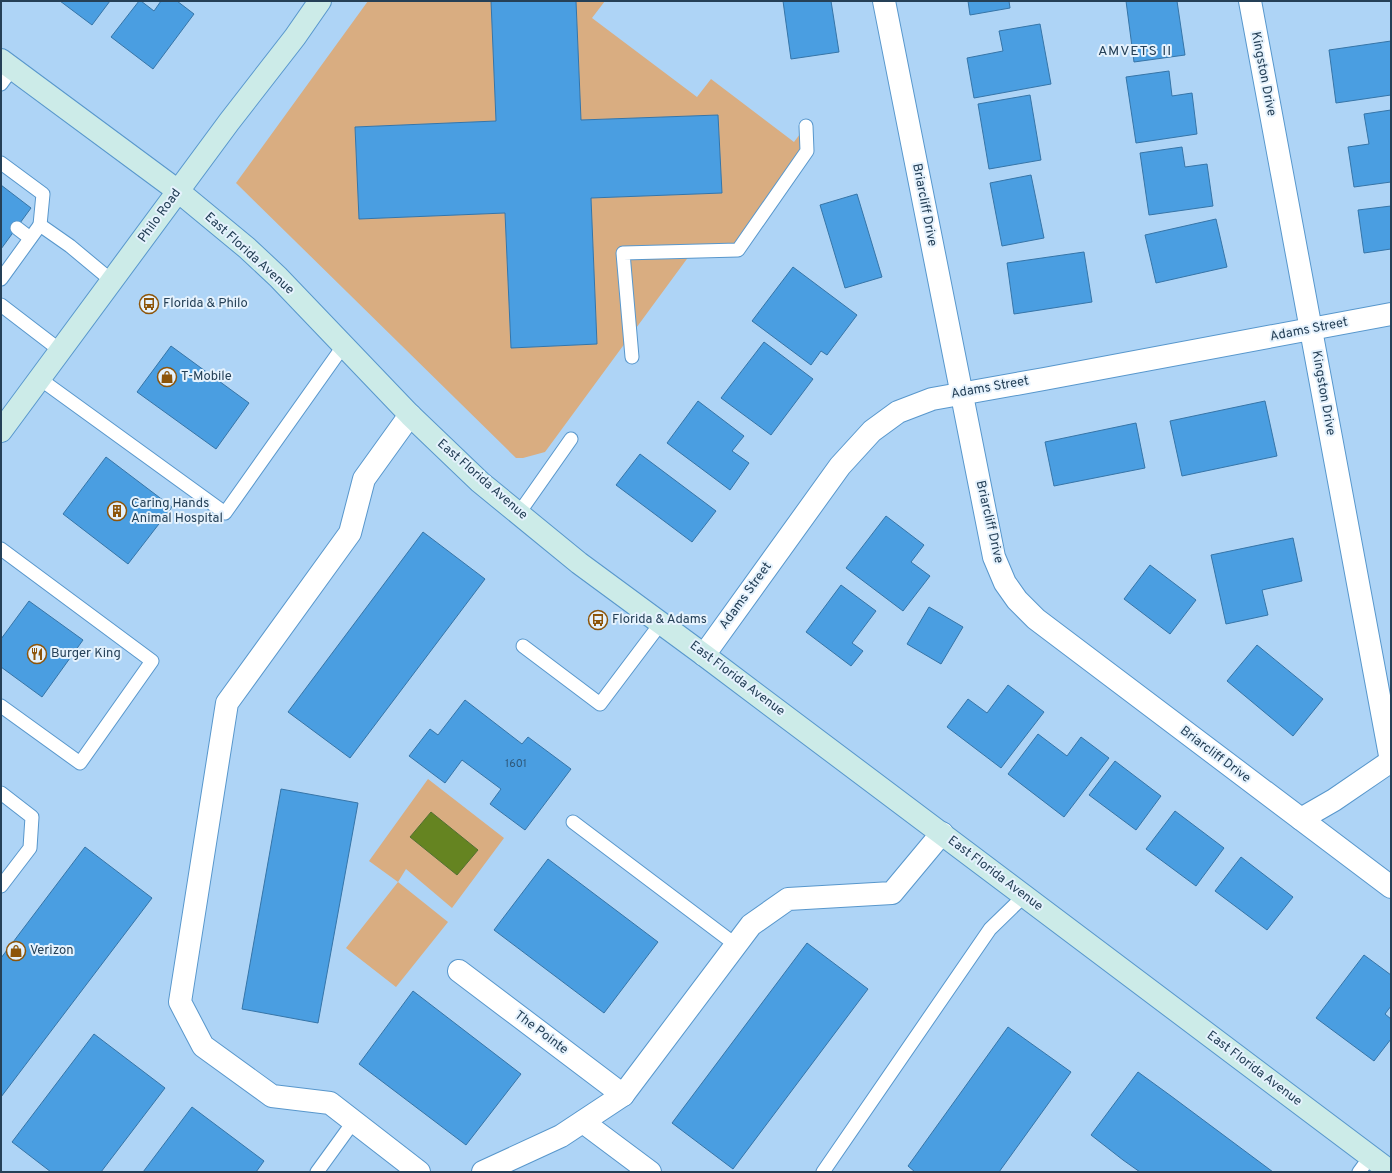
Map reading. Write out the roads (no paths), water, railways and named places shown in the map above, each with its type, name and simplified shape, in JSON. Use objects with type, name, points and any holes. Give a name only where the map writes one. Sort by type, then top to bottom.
[{"type":"street","name":"Philo Road","points":[[1,431],[229,122],[295,37],[320,1]]},
{"type":"street","name":"Briarcliff Drive","points":[[884,1],[994,557],[1005,583],[1017,600],[1036,619],[1391,887]]},
{"type":"street","name":"Kingston Drive","points":[[1250,1],[1391,761],[1334,800],[1301,819]]},
{"type":"street","name":"East Florida Avenue","points":[[5,71],[178,191],[247,248],[278,277],[410,415],[480,482],[579,563],[704,654],[1024,896],[1365,1164],[1391,1172]]},
{"type":"street","name":"Adams Street","points":[[704,654],[840,466],[872,430],[898,412],[932,399],[961,393],[1044,379],[1391,314]]},
{"type":"street","points":[[410,415],[364,479],[350,533],[227,703],[180,1002],[203,1046],[272,1096],[330,1103],[419,1172]]},
{"type":"street","points":[[483,1172],[561,1136],[623,1095],[751,925],[788,899],[892,893],[942,834]]},
{"type":"street","name":"The Pointe","points":[[459,971],[623,1095]]},
{"type":"street","points":[[583,1122],[650,1172]]},
{"type":"lane","points":[[632,357],[623,253],[738,250],[807,151],[806,126]]},
{"type":"lane","points":[[1,163],[43,194],[40,225],[30,238],[6,263],[1,278]]},
{"type":"lane","points":[[40,225],[70,246],[112,281]]},
{"type":"lane","points":[[17,228],[30,238]]},
{"type":"lane","points":[[1,305],[61,351]]},
{"type":"lane","points":[[40,379],[225,513],[344,345]]},
{"type":"lane","points":[[518,513],[571,439]]},
{"type":"lane","points":[[1,706],[80,763],[152,661],[3,553]]},
{"type":"lane","points":[[523,646],[600,704],[661,623]]},
{"type":"lane","points":[[1,793],[32,817],[30,848],[1,886]]},
{"type":"lane","points":[[573,822],[736,945]]},
{"type":"lane","points":[[823,1172],[990,929],[1024,896]]},
{"type":"lane","points":[[317,1172],[354,1121]]},
{"type":"place","name":"Florida & Philo","points":[[149,304]]},
{"type":"place","name":"T-Mobile","points":[[167,377]]},
{"type":"place","name":"Caring Hands Animal Hospital","points":[[117,511]]},
{"type":"place","name":"Florida & Adams","points":[[598,620]]},
{"type":"place","name":"Burger King","points":[[37,654]]},
{"type":"place","name":"Verizon","points":[[16,951]]},
{"type":"district","name":"AMVETS II","points":[[1135,51]]}]
